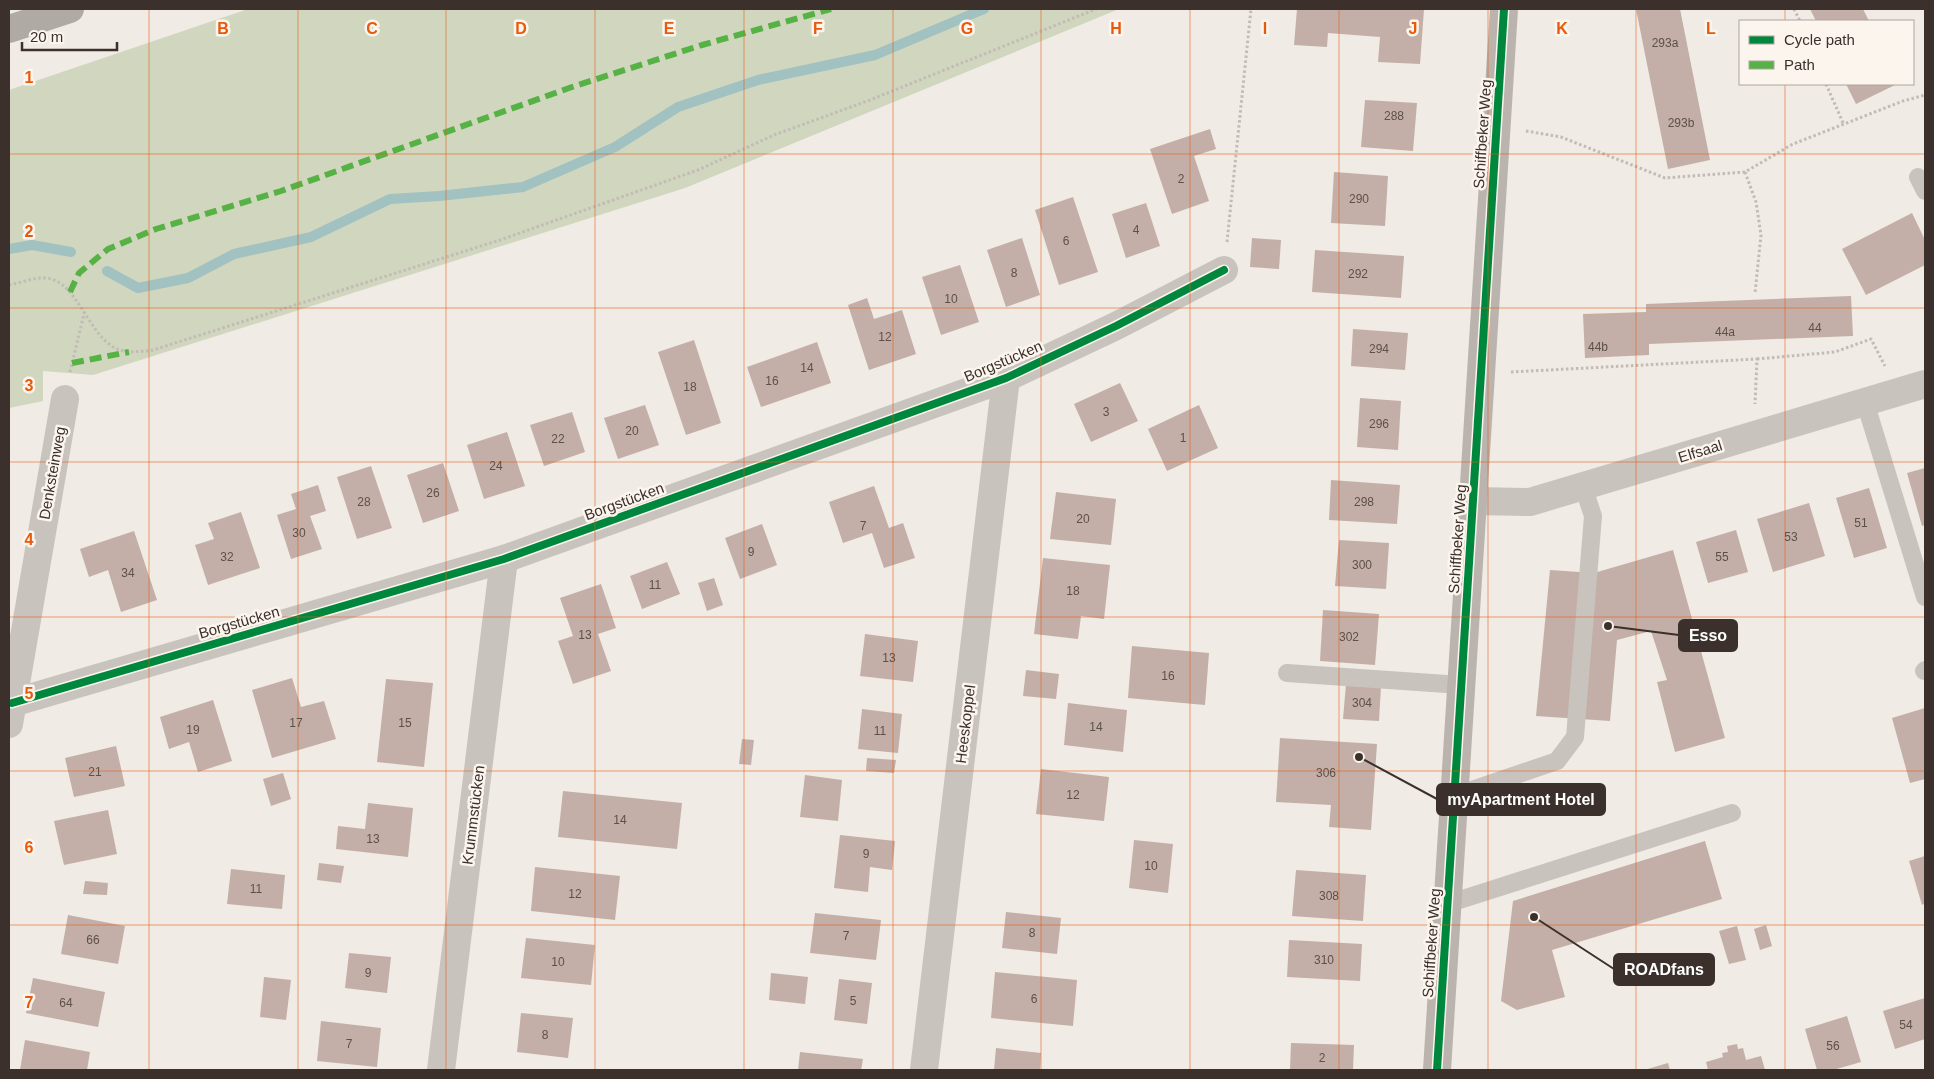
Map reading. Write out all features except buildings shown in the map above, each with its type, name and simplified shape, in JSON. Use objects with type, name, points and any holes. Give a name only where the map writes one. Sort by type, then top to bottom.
[{"type":"highway","points":[[9,29],[70,9]]},
{"type":"main road","name":"Schiffbeker Weg","points":[[1436,1070],[1504,9]]},
{"type":"street","name":"Borgstücken","points":[[11,714],[504,559],[1006,378],[1116,326],[1224,270]]},
{"type":"street","name":"Heeskoppel","points":[[924,1070],[1006,378]]},
{"type":"street","name":"Elfsaal","points":[[1473,501],[1530,502],[1925,384]]},
{"type":"street","name":"Denksteinweg","points":[[11,714],[65,399]]},
{"type":"street","name":"Krummstücken","points":[[441,1070],[504,559]]},
{"type":"lane","points":[[1865,402],[1925,597]]},
{"type":"lane","points":[[1454,796],[1558,761],[1575,737],[1593,516],[1583,486]]},
{"type":"lane","points":[[1287,673],[1461,685]]},
{"type":"lane","points":[[1447,904],[1732,813]]},
{"type":"path","points":[[9,285],[44,278],[53,280],[70,292],[98,332],[118,350],[128,352],[150,350],[500,240],[698,170],[774,136],[870,100],[1096,9]]},
{"type":"path","points":[[1224,270],[1251,9]]},
{"type":"path","points":[[1826,85],[1844,125]]},
{"type":"path","points":[[1497,126],[1561,138],[1665,178],[1745,172],[1793,144],[1903,101],[1925,95]]},
{"type":"path","points":[[1745,172],[1756,202],[1760,235],[1755,293]]},
{"type":"path","points":[[65,399],[84,314]]},
{"type":"path","points":[[1481,373],[1757,359],[1835,352],[1871,339],[1898,392]]},
{"type":"path","points":[[1754,435],[1757,359]]},
{"type":"green space","points":[[248,9],[1119,9],[685,188],[93,375],[43,371],[43,401],[9,408],[9,90]]},
{"type":"waterway","points":[[107,271],[138,288],[188,278],[234,254],[311,237],[390,199],[523,187],[615,147],[678,107],[758,80],[875,55],[984,9]]},
{"type":"waterway","points":[[9,249],[32,245],[71,252]]},
{"type":"marked path","points":[[70,292],[79,273],[108,249],[156,229],[281,191],[572,87],[702,45],[831,9]]},
{"type":"marked path","points":[[72,363],[129,352]]},
{"type":"cycle path","points":[[1437,1070],[1504,9]]},
{"type":"cycle path","points":[[12,703],[504,559],[1006,378],[1116,326],[1224,270]]},
{"type":"place","name":"Esso","points":[[1608,626]]},
{"type":"place","name":"myApartment Hotel","points":[[1359,757]]},
{"type":"place","name":"ROADfans","points":[[1534,917]]}]
